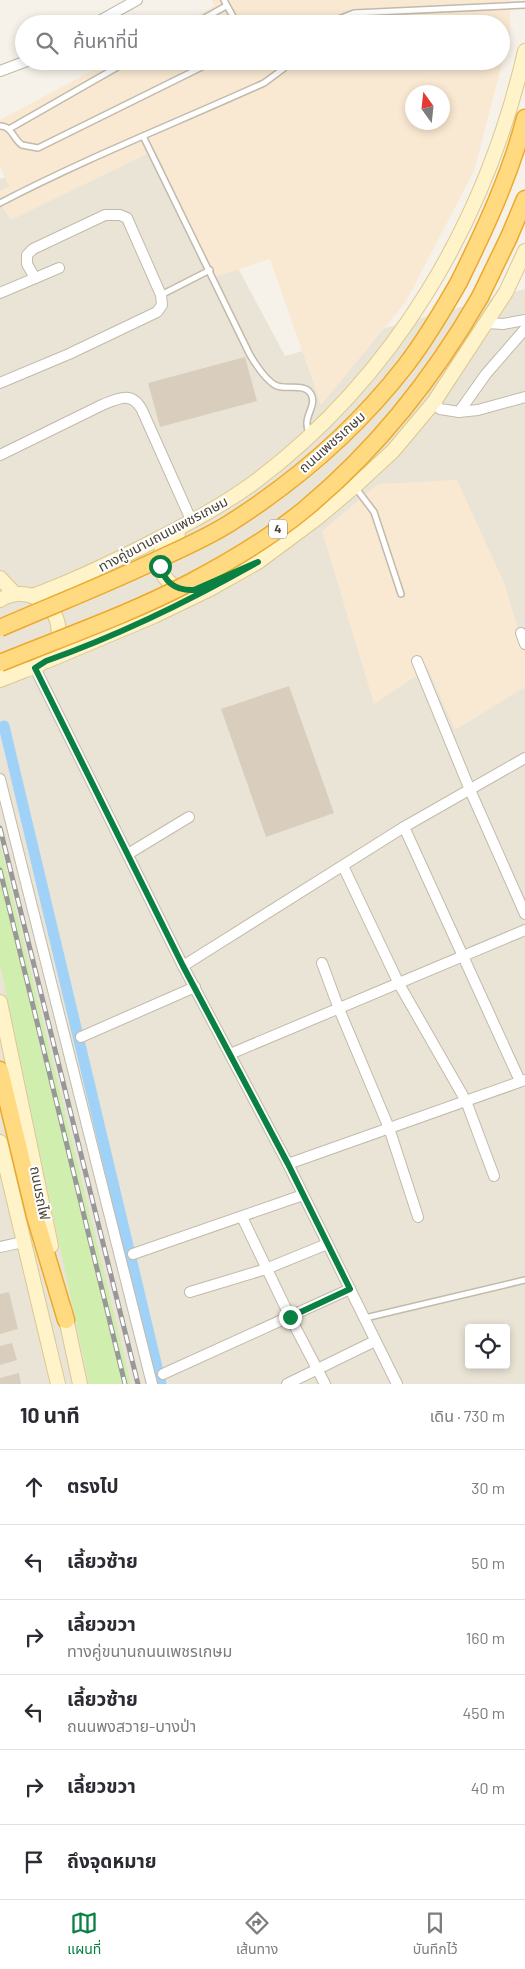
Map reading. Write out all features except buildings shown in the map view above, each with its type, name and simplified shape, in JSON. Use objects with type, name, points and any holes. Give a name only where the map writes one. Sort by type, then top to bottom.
[{"type":"highway","name":"ถนนเพชรเกษม","points":[[0,628],[136,570],[186,547],[229,523],[274,492],[323,452],[371,406],[406,365],[436,322],[459,282],[484,232],[507,177],[525,118]]},
{"type":"highway","name":"ถนนเพชรเกษม","points":[[0,664],[147,603],[191,582],[248,550],[305,509],[378,438],[422,387],[455,340],[480,297],[525,199]]},
{"type":"highway","points":[[0,672],[147,603]]},
{"type":"highway","points":[[0,1070],[35,1216],[66,1320]]},
{"type":"main road","name":"ทางคู่ขนานถนนเพชรเกษม","points":[[32,596],[81,577],[192,522],[218,506],[252,483],[310,435],[353,392],[386,354],[439,274],[468,220],[516,89],[525,51]]},
{"type":"main road","name":"4","points":[[0,680],[35,667],[162,612],[210,589],[258,562],[316,519],[393,451],[434,402],[506,292],[525,251]]},
{"type":"main road","points":[[218,506],[168,542],[163,548],[160,557],[162,574],[175,588],[185,591],[194,590],[258,562]]},
{"type":"main road","points":[[0,578],[15,594]]},
{"type":"main road","points":[[0,600],[15,594],[32,596],[44,602],[53,612],[58,624],[59,638],[55,650],[35,667],[12,670],[0,664]]},
{"type":"main road","name":"ถนนรถไฟ","points":[[0,1002],[80,1384]]},
{"type":"main road","name":"ถนนรถไฟ","points":[[0,1142],[58,1384]]},
{"type":"street","points":[[110,15],[137,0]]},
{"type":"street","points":[[0,71],[15,65]]},
{"type":"street","points":[[0,383],[69,354],[157,312],[162,305],[161,295],[127,218],[120,215],[105,215],[33,249],[27,255],[27,264],[35,278]]},
{"type":"street","points":[[0,293],[60,268]]},
{"type":"street","points":[[487,323],[503,324],[525,320]]},
{"type":"street","points":[[459,412],[486,374],[525,329]]},
{"type":"street","points":[[434,402],[440,409],[459,412],[478,410],[525,397]]},
{"type":"street","points":[[0,455],[102,405],[130,398],[138,402],[142,410],[192,522]]},
{"type":"street","points":[[522,633],[525,644]]},
{"type":"street","points":[[417,661],[470,790],[525,914]]},
{"type":"street","points":[[35,667],[183,966],[304,1195],[397,1384]]},
{"type":"street","points":[[183,966],[404,827],[525,758]]},
{"type":"street","points":[[0,779],[152,1384]]},
{"type":"street","points":[[128,854],[189,817]]},
{"type":"street","points":[[288,1164],[522,1080],[404,827]]},
{"type":"street","points":[[343,866],[398,984],[466,1101],[494,1176]]},
{"type":"street","points":[[230,1054],[525,930]]},
{"type":"street","points":[[322,963],[339,1009],[389,1128],[418,1217]]},
{"type":"street","points":[[80,1037],[195,987]]},
{"type":"street","points":[[133,1254],[242,1218],[304,1195]]},
{"type":"street","points":[[242,1218],[325,1384]]},
{"type":"street","points":[[0,1247],[24,1242]]},
{"type":"street","points":[[190,1292],[266,1269],[327,1244]]},
{"type":"street","points":[[163,1374],[350,1289]]},
{"type":"street","points":[[287,1384],[375,1341]]},
{"type":"lane","points":[[479,0],[479,7]]},
{"type":"lane","points":[[207,15],[225,3],[232,15]]},
{"type":"lane","points":[[348,15],[354,13],[525,5]]},
{"type":"lane","points":[[9,129],[112,70]]},
{"type":"lane","points":[[0,126],[3,125],[9,129],[22,145],[38,148],[196,70]]},
{"type":"lane","points":[[0,203],[35,184],[264,84],[282,70]]},
{"type":"lane","points":[[142,136],[256,365],[274,384],[281,387],[296,387],[310,393],[313,400],[306,423],[310,435]]},
{"type":"lane","points":[[161,295],[210,270]]},
{"type":"lane","points":[[354,487],[374,512],[401,594]]},
{"type":"lane","points":[[364,1318],[525,1280]]},
{"type":"shaded area","points":[[212,0],[510,0],[510,15],[198,15],[214,6]]},
{"type":"shaded area","points":[[93,70],[500,70],[474,171],[405,303],[321,405],[270,259],[215,277],[155,150],[11,220],[0,204],[0,191],[9,186],[0,167],[0,120]]},
{"type":"shaded area","points":[[163,128],[285,356],[525,289],[525,1384],[0,1384],[0,179]]},
{"type":"shaded area","points":[[457,480],[505,585],[525,653],[525,687],[455,730],[428,668],[374,704],[322,531],[378,484]]},
{"type":"green space","points":[[0,845],[131,1384],[89,1384],[0,964]]},
{"type":"waterway","points":[[4,726],[161,1384]]},
{"type":"railway","points":[[0,828],[138,1384]]},
{"type":"railway","points":[[0,870],[125,1384]]},
{"type":"route","points":[[160,566],[162,574],[168,582],[175,588],[185,591],[204,587],[258,562],[210,589],[154,616],[46,661],[35,668],[183,966],[288,1164],[350,1289],[290,1317]]}]
